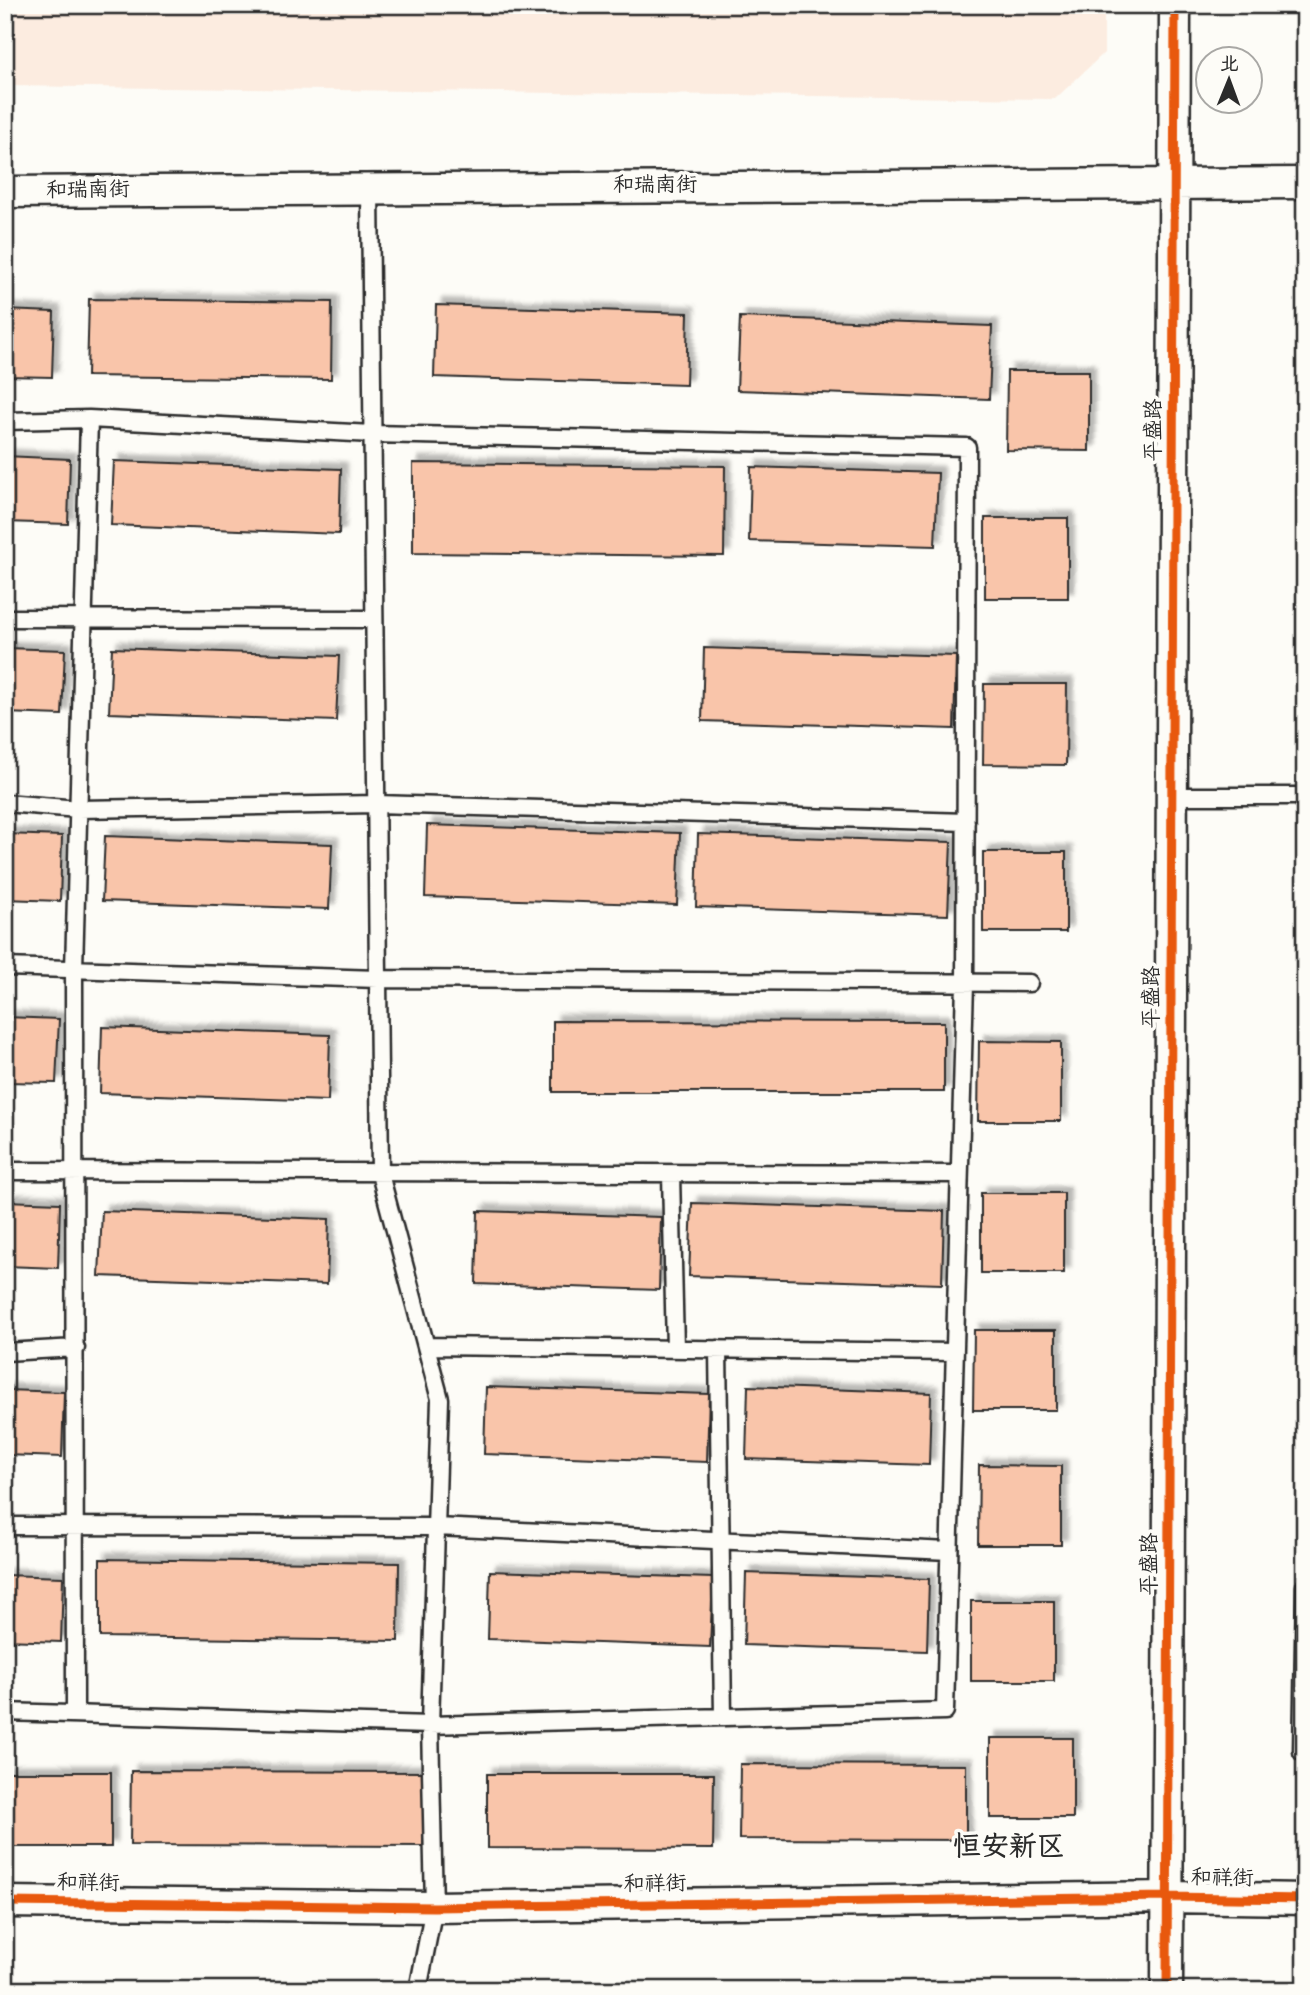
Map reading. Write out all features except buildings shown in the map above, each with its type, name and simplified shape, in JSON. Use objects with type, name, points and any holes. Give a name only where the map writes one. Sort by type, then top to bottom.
[{"type":"street","name":"平盛路","points":[[1167,1990],[1175,5]]},
{"type":"street","name":"和瑞南街","points":[[5,192],[1305,183]]},
{"type":"street","name":"和祥街","points":[[5,1902],[434,1907],[1168,1897],[1305,1899]]},
{"type":"lane","points":[[370,189],[380,1174],[440,1399],[430,1725],[434,1907],[418,1990]]},
{"type":"lane","points":[[75,1714],[74,969],[89,419]]},
{"type":"lane","points":[[5,421],[89,419],[372,434],[967,447],[965,983],[945,1711],[430,1725],[5,1712]]},
{"type":"lane","points":[[5,618],[374,619]]},
{"type":"lane","points":[[1172,796],[1305,796]]},
{"type":"lane","points":[[5,803],[78,809],[376,803],[966,822]]},
{"type":"lane","points":[[5,967],[378,979],[1029,983]]},
{"type":"lane","points":[[5,1171],[75,1174],[960,1174]]},
{"type":"lane","points":[[671,1174],[675,1349]]},
{"type":"lane","points":[[426,1346],[955,1352]]},
{"type":"lane","points":[[5,1352],[75,1348]]},
{"type":"lane","points":[[718,1349],[723,1717]]},
{"type":"lane","points":[[5,1526],[76,1523],[436,1527],[949,1551]]},
{"type":"lane","points":[[1302,1752],[1305,1586]]},
{"type":"shaded area","points":[[5,5],[1104,5],[1104,53],[1055,99],[5,86]]},
{"type":"cycle path","points":[[1167,1990],[1175,5]]},
{"type":"cycle path","points":[[5,1902],[434,1907],[1168,1897],[1305,1899]]},
{"type":"district","name":"恒安新区","points":[[1009,1850]]}]
